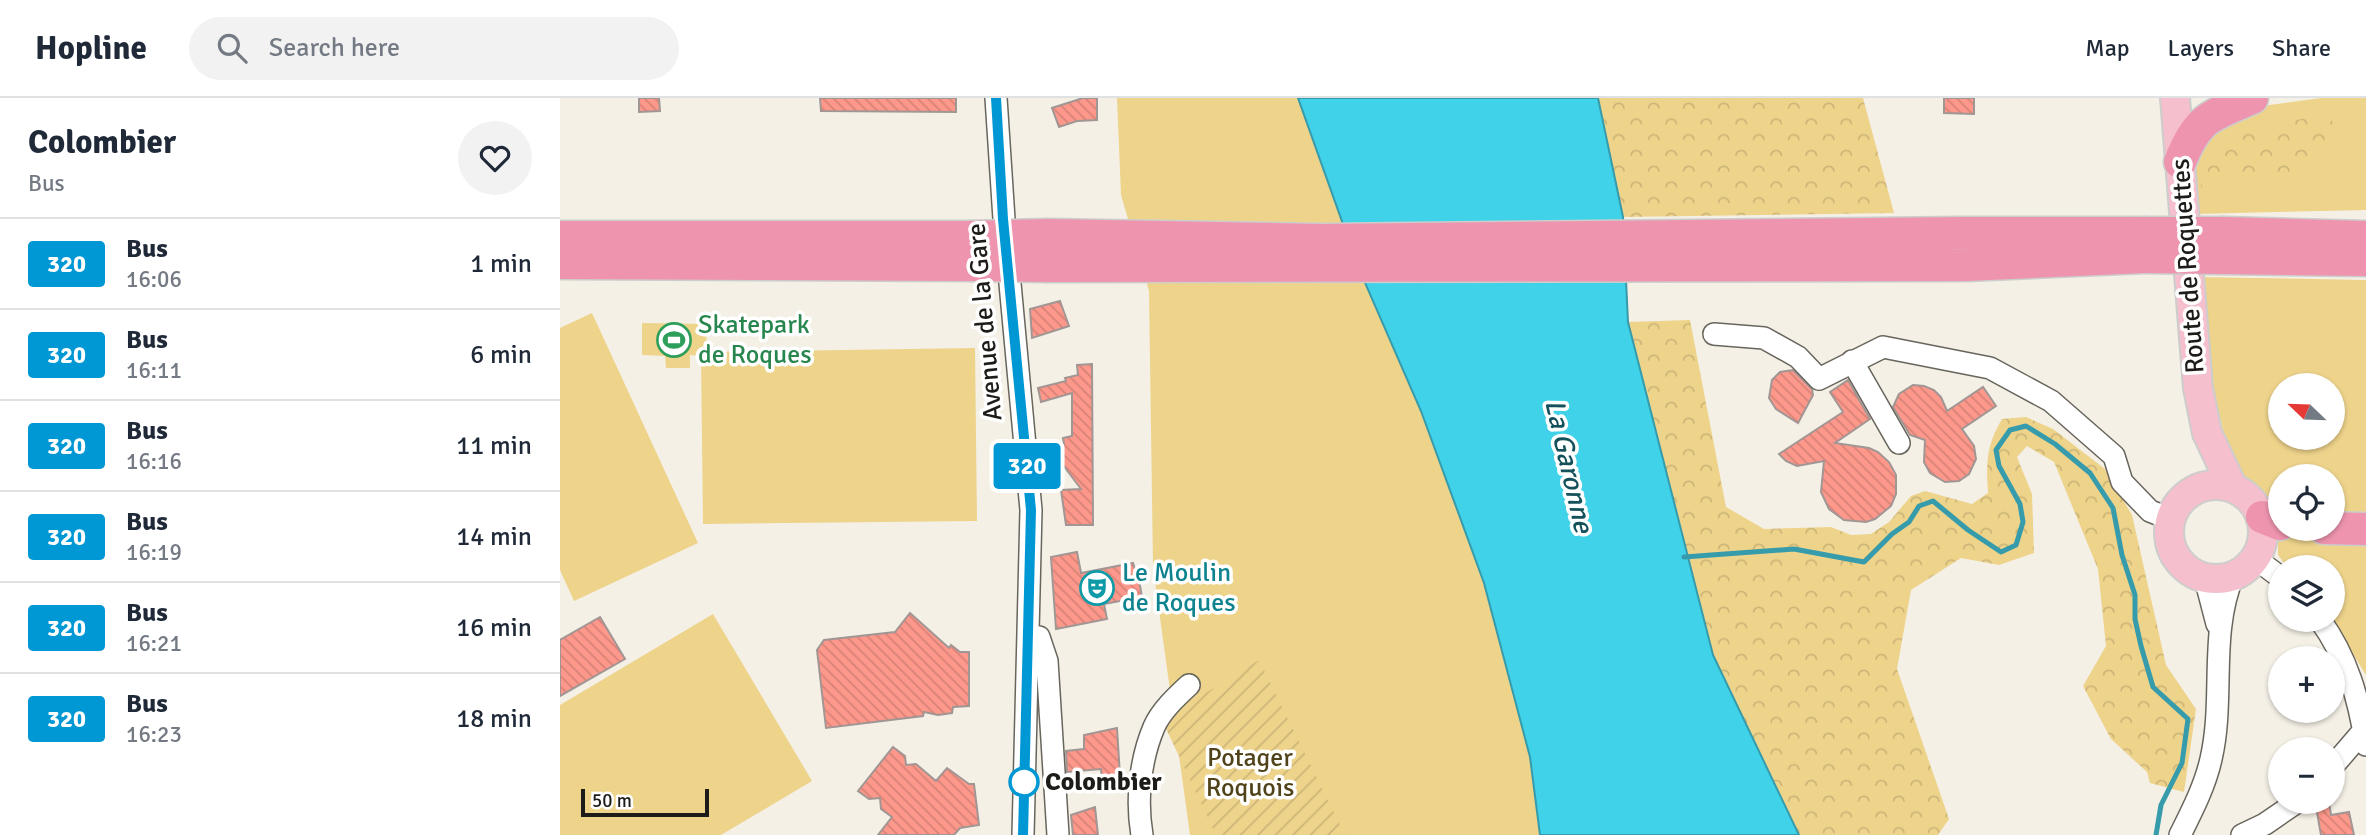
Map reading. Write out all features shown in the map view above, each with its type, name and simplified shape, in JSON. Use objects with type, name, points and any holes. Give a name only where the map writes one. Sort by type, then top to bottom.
[{"type":"highway","points":[[2180,162],[2190,138],[2207,118],[2252,98]]},
{"type":"highway","points":[[1325,254],[1963,233],[2144,245],[2222,246],[2366,237]]},
{"type":"highway","points":[[560,237],[969,251]]},
{"type":"highway","points":[[560,263],[1049,251],[1966,265],[2144,245]]},
{"type":"highway","points":[[2222,246],[2366,260]]},
{"type":"highway","points":[[2345,528],[2366,529]]},
{"type":"main road","name":"Route de Roquettes","points":[[2175,98],[2198,388],[2207,433],[2232,486]]},
{"type":"main road","name":"Route de Roquettes","points":[[2202,486],[2207,433]]},
{"type":"main road","points":[[2268,517],[2245,493],[2232,486],[2202,486],[2188,493],[2177,504],[2170,520],[2171,548],[2179,562],[2191,572],[2205,578],[2233,576],[2245,570],[2256,559],[2268,525]]},
{"type":"street","name":"Avenue de la Gare","points":[[996,98],[1003,219],[1031,510],[1023,835]]},
{"type":"street","points":[[1714,334],[1764,338],[1798,357],[1819,379],[1883,347],[1990,368],[2051,401],[2114,456],[2122,482],[2150,511],[2170,520]]},
{"type":"street","points":[[1852,361],[1899,443]]},
{"type":"street","points":[[2256,559],[2268,568]]},
{"type":"street","points":[[2180,835],[2200,795],[2211,759],[2216,721],[2219,632],[2233,576]]},
{"type":"street","points":[[2205,578],[2219,632]]},
{"type":"street","points":[[2329,632],[2336,642],[2351,678],[2363,718],[2365,737],[2345,755]]},
{"type":"street","points":[[1029,635],[1039,637],[1047,661],[1058,835]]},
{"type":"street","points":[[1142,835],[1138,812],[1144,758],[1154,725],[1171,702],[1189,685]]},
{"type":"street","points":[[2242,835],[2279,814]]},
{"type":"green space","points":[[1117,98],[1298,98],[1359,269],[1421,411],[1484,583],[1530,757],[1540,835],[1190,835],[1153,567],[1149,291],[1121,195]]},
{"type":"green space","points":[[1598,98],[1863,98],[1894,213],[1623,217]]},
{"type":"green space","points":[[2321,98],[2366,98],[2366,210],[2195,214],[2192,165],[2204,136],[2255,107]]},
{"type":"green space","points":[[2319,115],[2334,122],[2346,140],[2290,177],[2235,174],[2207,196],[2201,186],[2207,156],[2236,133]]},
{"type":"green space","points":[[2196,277],[2366,280],[2366,521],[2345,520],[2345,464],[2268,464],[2268,499],[2257,487],[2238,474],[2230,461],[2220,417],[2207,386]]},
{"type":"green space","points":[[592,313],[698,543],[574,601],[560,570],[560,328]]},
{"type":"green space","points":[[1690,320],[1726,507],[1764,529],[1831,527],[1851,535],[1871,534],[1889,522],[1911,496],[1925,491],[1972,504],[1988,493],[1988,455],[2002,419],[2026,417],[2053,429],[2105,469],[2132,515],[2166,665],[2196,709],[2184,792],[2150,783],[2147,772],[2111,739],[2083,686],[2106,646],[2098,569],[2054,462],[2027,446],[2017,457],[2032,494],[2034,553],[1999,565],[1961,558],[1911,590],[1897,669],[1949,819],[1938,835],[1799,835],[1713,655],[1628,322]]},
{"type":"green space","points":[[642,323],[706,324],[707,352],[975,348],[977,521],[703,524],[701,356],[690,355],[690,368],[666,368],[665,356],[642,355]]},
{"type":"green space","points":[[2345,538],[2366,538],[2366,675],[2339,632],[2345,632],[2345,555],[2278,555],[2278,541],[2345,541]]},
{"type":"green space","points":[[713,614],[812,781],[721,835],[560,835],[560,705]]},
{"type":"green space","name":"Potager Roquois","points":[[1259,660],[1345,835],[1216,835],[1162,720]]},
{"type":"water","name":"La Garonne","points":[[1298,98],[1598,98],[1623,217],[1628,322],[1713,655],[1799,835],[1540,835],[1530,757],[1484,583],[1421,411],[1359,269]]},
{"type":"building","points":[[639,98],[659,98],[660,111],[639,112]]},
{"type":"building","points":[[820,98],[956,98],[956,112],[821,111]]},
{"type":"building","points":[[1083,98],[1097,98],[1097,120],[1077,121],[1059,127],[1052,108]]},
{"type":"building","points":[[1944,98],[1974,98],[1974,114],[1944,113]]},
{"type":"building","points":[[1060,301],[1069,326],[1032,338],[1030,309]]},
{"type":"building","points":[[1092,364],[1093,525],[1066,525],[1061,490],[1081,489],[1060,461],[1059,445],[1064,444],[1063,438],[1072,436],[1072,393],[1041,402],[1038,388],[1078,375],[1077,365]]},
{"type":"building","points":[[1793,370],[1812,389],[1813,395],[1798,423],[1776,409],[1769,398],[1772,380],[1780,372]]},
{"type":"building","points":[[1848,380],[1870,419],[1835,443],[1878,452],[1889,462],[1896,475],[1896,494],[1891,506],[1875,519],[1866,522],[1844,520],[1829,509],[1821,492],[1824,461],[1797,466],[1779,454],[1843,412],[1830,392]]},
{"type":"building","points":[[1913,385],[1934,390],[1941,397],[1947,411],[1983,387],[1996,406],[1962,429],[1974,446],[1976,459],[1969,474],[1959,481],[1945,482],[1930,473],[1924,462],[1925,440],[1910,435],[1893,407],[1899,394]]},
{"type":"building","name":"Le Moulin de Roques","points":[[1077,552],[1081,573],[1133,563],[1137,569],[1142,597],[1104,604],[1107,619],[1056,629],[1051,557]]},
{"type":"building","points":[[910,613],[949,648],[951,645],[960,652],[969,652],[969,706],[953,707],[952,713],[938,715],[924,712],[923,716],[826,728],[817,650],[824,640],[895,632]]},
{"type":"building","points":[[600,617],[625,659],[560,696],[560,640]]},
{"type":"building","points":[[1117,728],[1120,776],[1111,782],[1102,782],[1101,769],[1067,772],[1066,751],[1084,749],[1084,735]]},
{"type":"building","points":[[893,747],[905,756],[906,765],[916,764],[936,781],[947,768],[969,784],[974,784],[979,825],[960,828],[954,835],[878,835],[892,817],[881,809],[880,798],[869,799],[858,791]]},
{"type":"building","points":[[1095,807],[1098,835],[1073,835],[1071,815]]},
{"type":"building","points":[[2349,812],[2354,835],[2321,835],[2317,814]]},
{"type":"waterway","points":[[1684,557],[1794,549],[1864,562],[1892,534],[1909,522],[1919,506],[1933,501],[1968,530],[2001,552],[2016,545],[2023,522],[2020,504],[1999,466],[1996,450],[2010,430],[2026,426],[2055,444],[2090,473],[2113,508],[2122,555],[2135,595],[2135,619],[2141,646],[2153,687],[2188,719],[2182,763],[2161,805],[2156,835]]},
{"type":"bus line","name":"320","points":[[996,98],[1003,219],[1031,510],[1023,835]]},
{"type":"place","name":"Skatepark de Roques","points":[[674,340]]},
{"type":"place","name":"Le Moulin de Roques","points":[[1097,588]]},
{"type":"place","name":"Colombier","points":[[1024,782]]}]
